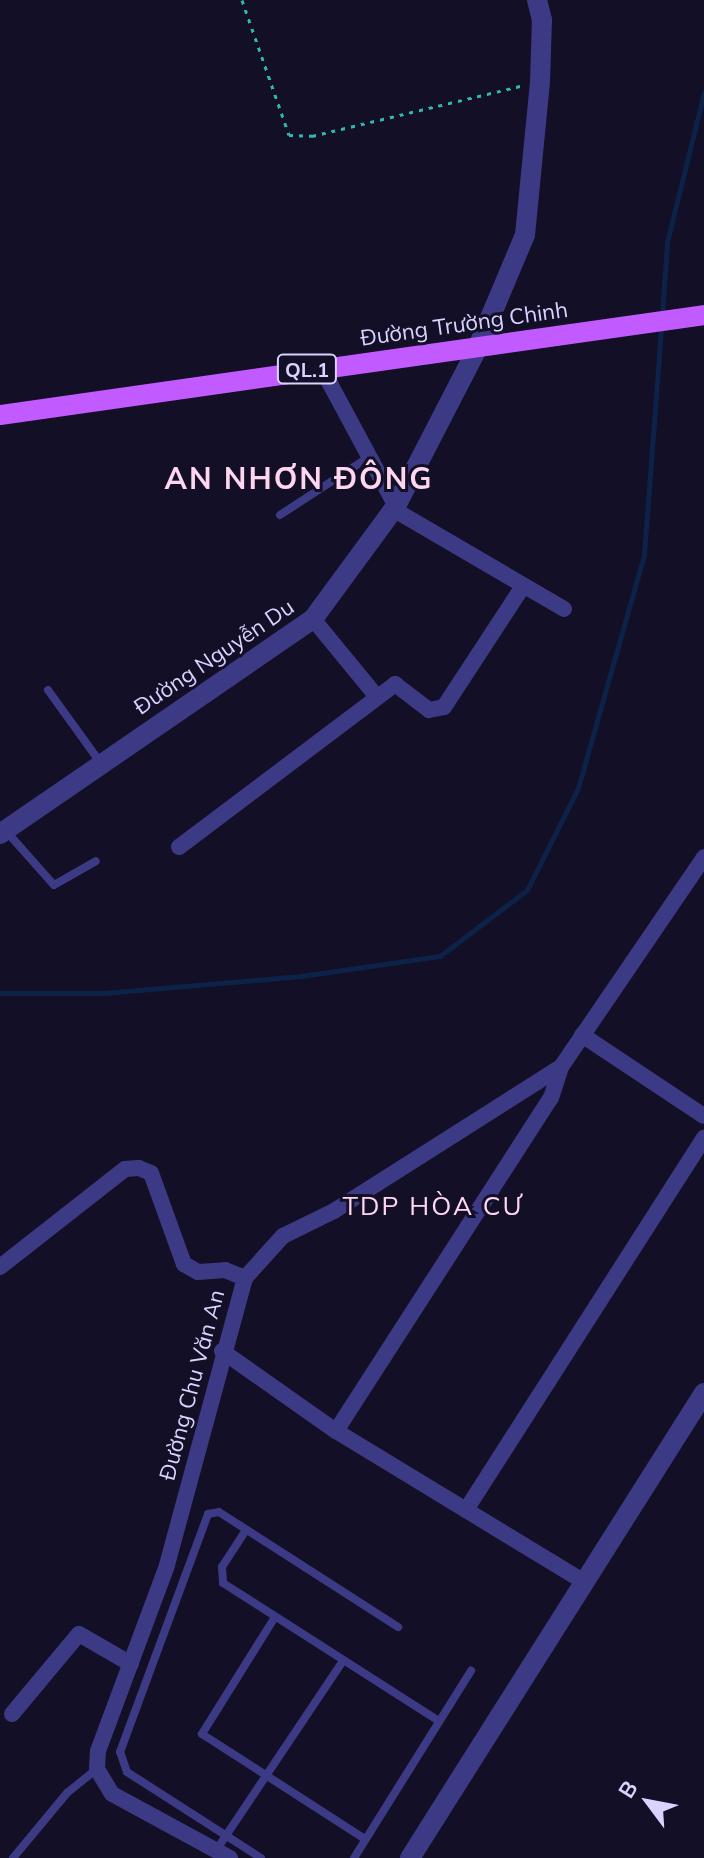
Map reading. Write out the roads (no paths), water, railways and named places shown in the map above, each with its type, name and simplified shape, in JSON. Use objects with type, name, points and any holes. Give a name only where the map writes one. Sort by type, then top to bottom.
[{"type":"main road","name":"Đường Trường Chinh","points":[[0,415],[701,315]]},
{"type":"street","name":"Đường Nguyễn Du","points":[[3,832],[313,619],[394,508],[477,349],[525,235],[540,82],[542,20],[537,0]]},
{"type":"street","points":[[321,367],[394,508],[522,588],[564,609]]},
{"type":"street","points":[[179,847],[395,684],[429,710],[444,707],[522,588]]},
{"type":"street","points":[[313,619],[377,697]]},
{"type":"street","name":"Đường Chu Văn An","points":[[97,1769],[98,1751],[167,1565],[222,1351],[245,1278],[283,1236],[334,1211],[561,1067],[704,857]]},
{"type":"street","points":[[582,1035],[704,1116]]},
{"type":"street","points":[[336,1431],[551,1098],[561,1067]]},
{"type":"street","points":[[466,1510],[704,1138]]},
{"type":"street","points":[[0,1267],[125,1169],[139,1168],[151,1173],[184,1264],[190,1270],[225,1270],[245,1278]]},
{"type":"street","points":[[222,1351],[336,1431],[584,1582]]},
{"type":"street","points":[[410,1858],[704,1393]]},
{"type":"street","points":[[12,1714],[79,1634],[131,1664]]},
{"type":"street","points":[[97,1769],[112,1794],[224,1848]]},
{"type":"lane","points":[[280,515],[369,457]]},
{"type":"lane","points":[[48,690],[101,762]]},
{"type":"lane","points":[[3,832],[54,885],[96,861]]},
{"type":"lane","points":[[261,1858],[224,1848],[127,1772],[120,1752],[208,1514],[219,1512],[398,1627]]},
{"type":"lane","points":[[246,1530],[222,1567],[223,1583],[439,1721]]},
{"type":"lane","points":[[275,1617],[201,1728],[206,1741],[365,1839]]},
{"type":"lane","points":[[224,1848],[265,1778],[343,1661]]},
{"type":"lane","points":[[354,1858],[471,1671]]},
{"type":"lane","points":[[13,1858],[67,1793],[97,1769]]},
{"type":"waterway","points":[[662,314],[667,242],[704,93]]},
{"type":"waterway","points":[[0,993],[104,993],[301,976],[440,956],[527,890],[578,788],[644,555],[661,328]]},
{"type":"district","name":"AN NHƠN ĐÔNG","points":[[299,478]]},
{"type":"district","name":"TDP HÒA CƯ","points":[[433,1206]]}]
